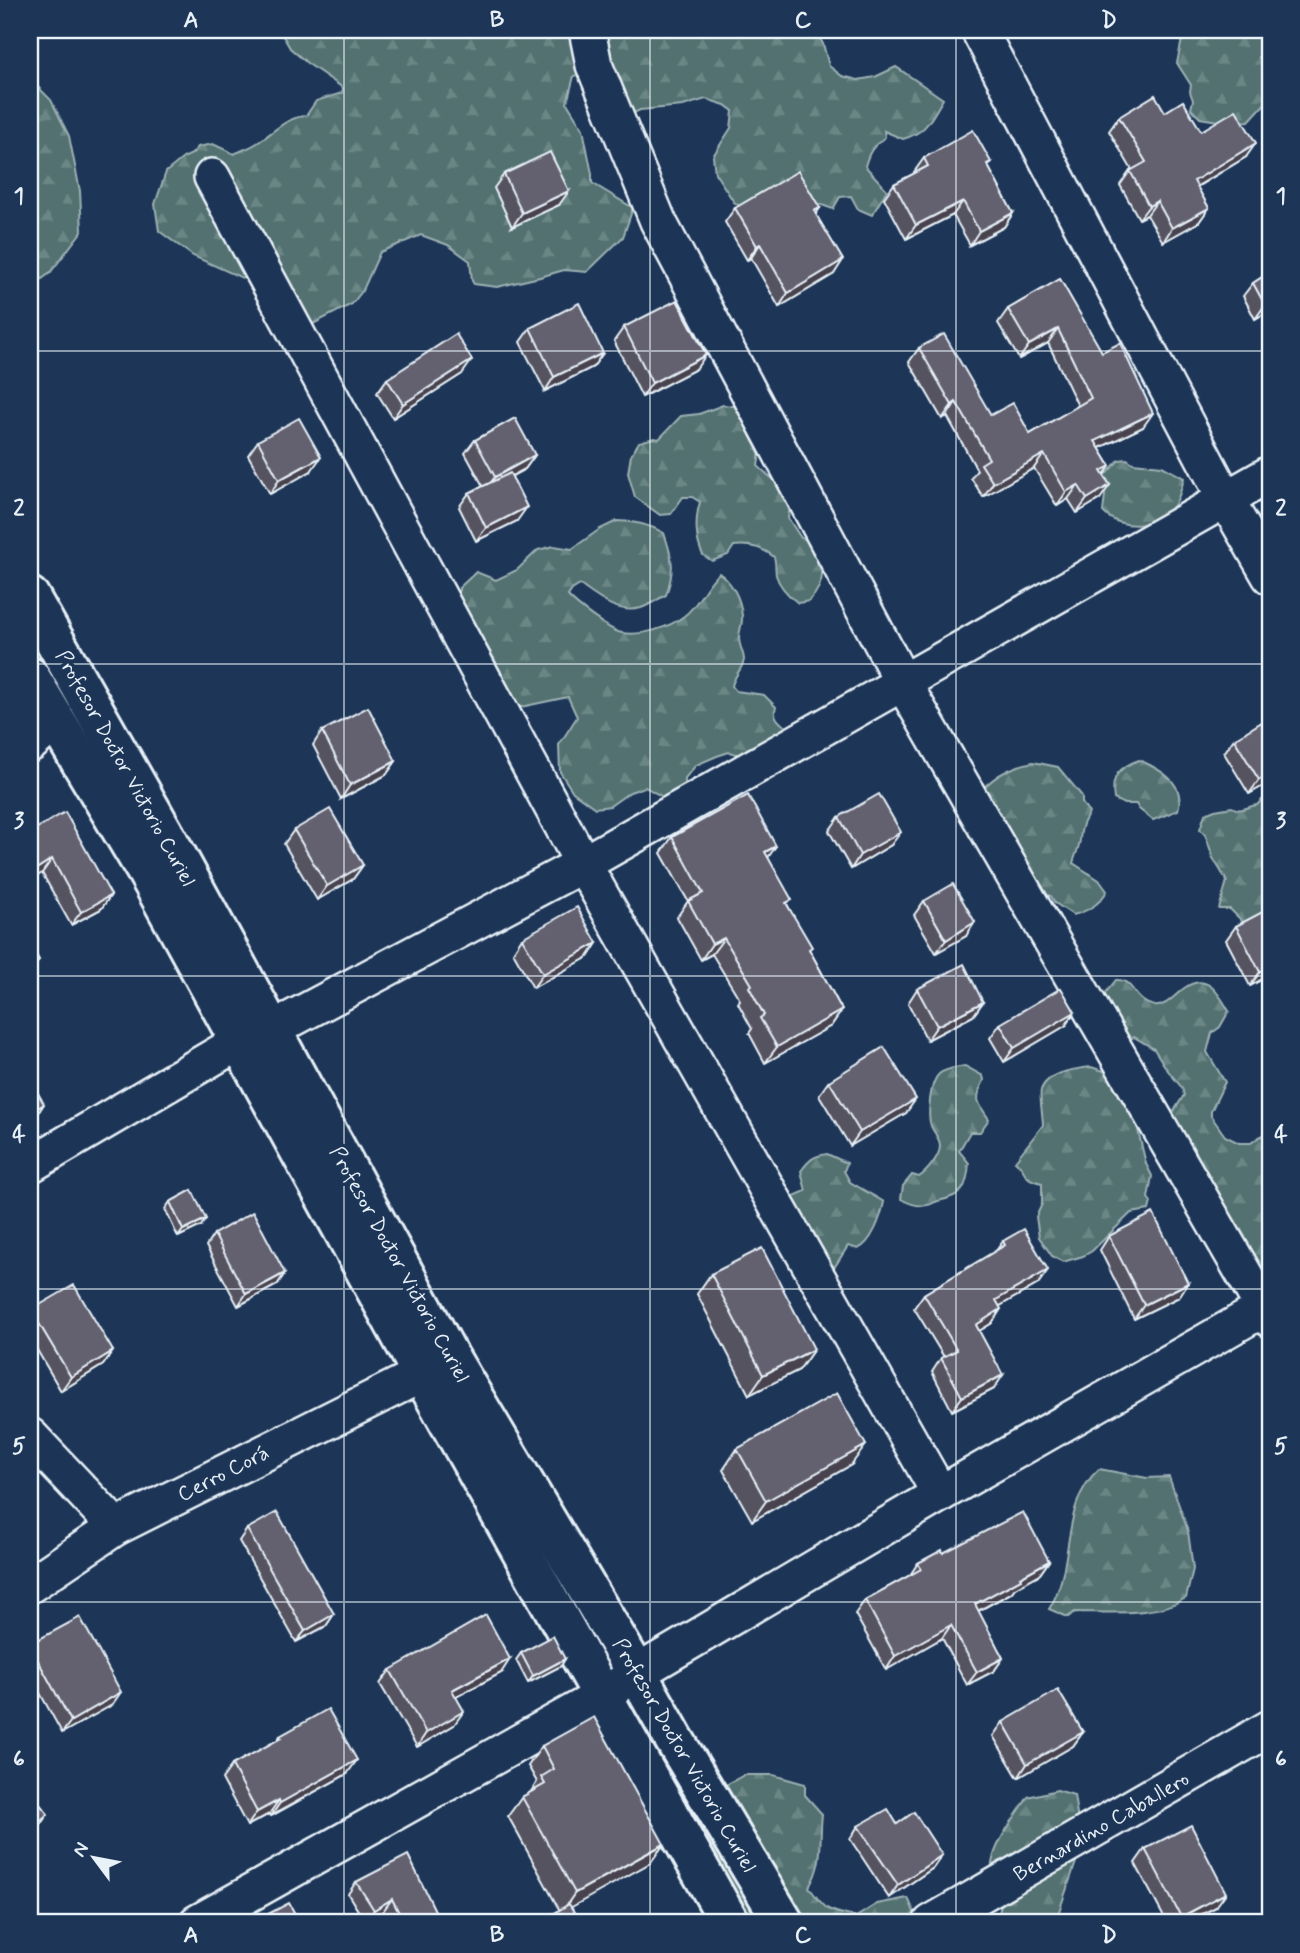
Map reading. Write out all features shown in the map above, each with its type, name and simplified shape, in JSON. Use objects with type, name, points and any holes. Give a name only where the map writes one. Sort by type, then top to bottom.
[{"type":"main road","name":"Profesor Doctor Victorio Curiel","points":[[30,597],[172,847],[255,1036],[422,1374],[730,1923]]},
{"type":"main road","name":"Profesor Doctor Victorio Curiel","points":[[30,677],[43,733],[148,874],[255,1036],[450,1358],[784,1923]]},
{"type":"street","points":[[197,1923],[603,1696],[637,1673],[940,1494],[1268,1311],[903,683],[658,221],[594,65],[587,30]]},
{"type":"street","points":[[979,30],[1225,498],[1270,576]]},
{"type":"street","points":[[212,177],[583,864],[940,1494]]},
{"type":"street","points":[[30,1165],[255,1036],[583,864],[1270,474]]},
{"type":"street","name":"Cerro Corá","points":[[30,1584],[116,1527],[422,1374]]},
{"type":"street","points":[[30,1436],[116,1527]]},
{"type":"street","name":"Bernardino Caballero","points":[[932,1923],[1270,1728]]},
{"type":"green space","points":[[270,30],[815,30],[823,44],[829,66],[842,76],[858,80],[875,77],[896,67],[943,99],[918,133],[903,139],[884,131],[885,137],[871,151],[865,166],[887,190],[872,215],[858,209],[851,196],[840,197],[833,209],[805,199],[745,210],[734,202],[715,173],[713,156],[731,128],[733,111],[725,105],[706,99],[683,106],[640,110],[613,121],[594,112],[580,74],[574,76],[567,103],[583,129],[592,183],[633,208],[623,237],[587,272],[564,270],[497,287],[474,284],[470,261],[448,245],[421,235],[380,252],[363,290],[352,304],[311,325],[247,280],[193,256],[159,231],[155,204],[166,172],[198,147],[213,144],[234,154],[254,145],[287,122],[306,116],[316,101],[342,93],[343,88],[307,63],[290,48],[283,36]]},
{"type":"green space","points":[[1184,30],[1261,32],[1265,41],[1259,57],[1270,63],[1270,98],[1249,121],[1230,123],[1200,118],[1191,109],[1191,85],[1177,63]]},
{"type":"green space","points":[[30,79],[51,100],[69,136],[80,191],[82,231],[50,273],[30,288]]},
{"type":"green space","points":[[723,405],[743,407],[758,443],[758,466],[786,488],[791,503],[788,518],[801,538],[812,541],[816,550],[822,579],[809,601],[798,603],[788,594],[777,579],[774,557],[765,551],[751,546],[734,546],[728,555],[712,561],[703,555],[698,543],[697,529],[700,502],[692,497],[683,497],[671,514],[660,515],[635,497],[628,473],[631,455],[639,442],[659,439],[681,416],[699,414]]},
{"type":"green space","points":[[1127,459],[1133,463],[1162,466],[1184,478],[1175,504],[1160,518],[1130,525],[1120,523],[1103,512],[1105,495],[1102,474],[1107,473],[1119,460]]},
{"type":"green space","points":[[617,521],[641,524],[664,533],[672,564],[666,595],[632,610],[608,604],[580,585],[568,596],[610,628],[630,634],[646,632],[671,624],[684,616],[719,573],[735,592],[742,616],[739,638],[744,660],[732,686],[736,691],[764,695],[776,707],[776,716],[786,727],[775,740],[765,746],[748,748],[740,755],[729,752],[696,765],[685,778],[685,792],[670,801],[645,787],[630,792],[610,806],[595,808],[573,792],[560,772],[559,745],[577,717],[568,697],[521,707],[506,700],[451,609],[459,597],[459,588],[476,572],[496,580],[517,570],[538,550],[554,546],[572,549],[600,529]]},
{"type":"green space","points":[[1139,760],[1163,773],[1175,785],[1179,800],[1178,810],[1153,820],[1136,804],[1124,804],[1114,799],[1113,785],[1118,774],[1126,766]]},
{"type":"green space","points":[[1033,762],[1058,767],[1082,796],[1082,803],[1089,813],[1082,826],[1073,863],[1099,880],[1107,891],[1093,907],[1084,912],[1073,915],[970,837],[967,826],[978,795],[1002,774]]},
{"type":"green space","points":[[1263,799],[1270,799],[1270,922],[1245,924],[1230,909],[1219,909],[1227,881],[1200,829],[1205,814],[1232,807],[1245,809],[1257,805]]},
{"type":"green space","points":[[1116,980],[1127,983],[1142,1000],[1157,1006],[1166,1003],[1191,984],[1205,983],[1216,991],[1229,1011],[1220,1027],[1212,1033],[1207,1052],[1225,1082],[1211,1116],[1225,1136],[1239,1143],[1251,1143],[1270,1132],[1270,1290],[1229,1211],[1220,1206],[1164,1127],[1184,1095],[1182,1088],[1154,1049],[1134,1037],[1117,1048],[1104,995]]},
{"type":"green space","points":[[965,1066],[983,1076],[978,1101],[989,1119],[980,1132],[970,1132],[959,1151],[969,1163],[965,1186],[953,1197],[930,1205],[907,1202],[901,1199],[903,1186],[912,1175],[919,1177],[926,1171],[940,1146],[929,1114],[933,1084],[942,1072]]},
{"type":"green space","points":[[1091,1067],[1107,1072],[1114,1080],[1137,1126],[1146,1164],[1152,1176],[1148,1198],[1151,1202],[1149,1210],[1131,1213],[1092,1251],[1063,1262],[1052,1256],[1039,1237],[1036,1217],[1042,1204],[1042,1183],[1030,1179],[1015,1161],[1043,1125],[1041,1090],[1044,1084],[1063,1072]]},
{"type":"green space","points":[[827,1154],[847,1163],[844,1171],[850,1182],[884,1202],[868,1241],[858,1249],[848,1246],[832,1271],[814,1233],[798,1223],[792,1199],[806,1191],[801,1171],[804,1167],[815,1157]]},
{"type":"green space","points":[[1099,1469],[1147,1478],[1169,1477],[1188,1531],[1193,1569],[1186,1598],[1146,1611],[1075,1612],[1068,1617],[1049,1609],[1063,1574],[1078,1500],[1086,1484]]},
{"type":"green space","points":[[744,1775],[773,1775],[805,1784],[805,1795],[822,1814],[819,1861],[809,1887],[819,1901],[833,1911],[856,1917],[877,1904],[908,1898],[916,1916],[916,1923],[737,1923],[701,1840],[708,1795]]},
{"type":"green space","points":[[1057,1790],[1074,1795],[1079,1828],[1076,1862],[1055,1923],[994,1923],[1001,1904],[991,1875],[996,1848],[1028,1797]]},
{"type":"building","points":[[1155,95],[1165,112],[1183,101],[1201,131],[1236,110],[1256,143],[1194,181],[1209,208],[1172,228],[1157,201],[1149,206],[1130,171],[1146,162],[1119,117]]},
{"type":"building","points":[[973,130],[991,162],[987,164],[1013,213],[979,231],[963,201],[916,225],[894,184],[928,166],[924,158]]},
{"type":"building","points":[[550,152],[569,191],[522,213],[504,174]]},
{"type":"building","points":[[798,171],[820,208],[814,211],[843,260],[788,293],[760,244],[757,246],[735,208]]},
{"type":"building","points":[[1270,272],[1270,302],[1265,305],[1253,283]]},
{"type":"building","points":[[1060,279],[1102,352],[1120,343],[1153,413],[1095,441],[1110,466],[1101,471],[1110,485],[1087,499],[1078,485],[1066,492],[1044,454],[993,483],[981,464],[989,459],[956,402],[952,405],[919,348],[944,334],[991,415],[1013,403],[1030,434],[1091,398],[1058,329],[1029,345],[1008,309]]},
{"type":"building","points":[[677,300],[706,355],[652,383],[624,327]]},
{"type":"building","points":[[579,303],[603,353],[554,377],[530,328]]},
{"type":"building","points":[[456,334],[472,360],[403,404],[387,379]]},
{"type":"building","points":[[299,418],[321,457],[279,480],[258,441]]},
{"type":"building","points":[[515,418],[535,455],[495,477],[475,440]]},
{"type":"building","points":[[510,473],[527,507],[486,528],[469,493]]},
{"type":"building","points":[[368,707],[396,761],[350,785],[322,731]]},
{"type":"building","points":[[1270,717],[1270,774],[1259,780],[1234,739]]},
{"type":"building","points":[[879,794],[901,832],[860,855],[839,817]]},
{"type":"building","points":[[748,795],[776,846],[765,852],[792,900],[786,903],[812,947],[809,949],[842,1010],[777,1047],[760,1018],[764,1015],[749,987],[752,985],[724,938],[712,944],[688,901],[703,893],[672,837]]},
{"type":"building","points":[[330,809],[363,865],[327,886],[294,830]]},
{"type":"building","points":[[65,812],[111,895],[81,912],[52,859],[30,873],[30,832]]},
{"type":"building","points":[[953,884],[975,922],[946,940],[924,901]]},
{"type":"building","points":[[577,907],[597,943],[543,974],[522,938]]},
{"type":"building","points":[[1268,909],[1270,967],[1260,972],[1236,926]]},
{"type":"building","points":[[30,944],[39,960],[30,966]]},
{"type":"building","points":[[964,964],[983,1002],[937,1026],[917,989]]},
{"type":"building","points":[[1061,988],[1075,1012],[1014,1048],[1000,1024]]},
{"type":"building","points":[[884,1047],[916,1099],[860,1132],[829,1081]]},
{"type":"building","points":[[30,1079],[44,1104],[30,1113]]},
{"type":"building","points":[[192,1190],[206,1219],[183,1230],[170,1202]]},
{"type":"building","points":[[253,1212],[285,1273],[246,1294],[214,1234]]},
{"type":"building","points":[[1153,1213],[1188,1283],[1144,1305],[1109,1236]]},
{"type":"building","points":[[1024,1229],[1048,1270],[996,1300],[1001,1309],[976,1325],[1003,1375],[962,1397],[941,1358],[957,1350],[924,1294],[1005,1245],[1003,1241]]},
{"type":"building","points":[[762,1248],[814,1349],[763,1375],[711,1274]]},
{"type":"building","points":[[74,1285],[113,1351],[71,1377],[31,1310]]},
{"type":"building","points":[[837,1393],[866,1445],[766,1501],[737,1449]]},
{"type":"building","points":[[277,1512],[334,1614],[305,1631],[247,1529]]},
{"type":"building","points":[[1023,1512],[1049,1561],[975,1604],[1003,1658],[977,1672],[951,1625],[895,1656],[865,1600],[921,1569],[918,1563]]},
{"type":"building","points":[[486,1615],[510,1659],[452,1690],[464,1711],[426,1733],[390,1670]]},
{"type":"building","points":[[80,1617],[121,1692],[71,1721],[30,1644]]},
{"type":"building","points":[[553,1636],[565,1659],[533,1676],[521,1653]]},
{"type":"building","points":[[1058,1690],[1083,1732],[1027,1764],[1003,1722]]},
{"type":"building","points":[[328,1709],[357,1760],[280,1803],[279,1800],[257,1812],[232,1765]]},
{"type":"building","points":[[594,1717],[664,1844],[575,1893],[522,1797],[545,1784],[541,1777],[554,1769],[542,1746]]},
{"type":"building","points":[[30,1792],[48,1814],[30,1829]]},
{"type":"building","points":[[888,1809],[897,1824],[914,1812],[942,1855],[898,1885],[858,1826]]},
{"type":"building","points":[[1191,1825],[1226,1893],[1181,1917],[1145,1849]]},
{"type":"building","points":[[408,1855],[441,1923],[404,1923],[392,1899],[374,1910],[356,1882]]},
{"type":"building","points":[[289,1903],[300,1923],[251,1923],[253,1922]]},
{"type":"building","points":[[569,1904],[581,1923],[539,1923]]}]
